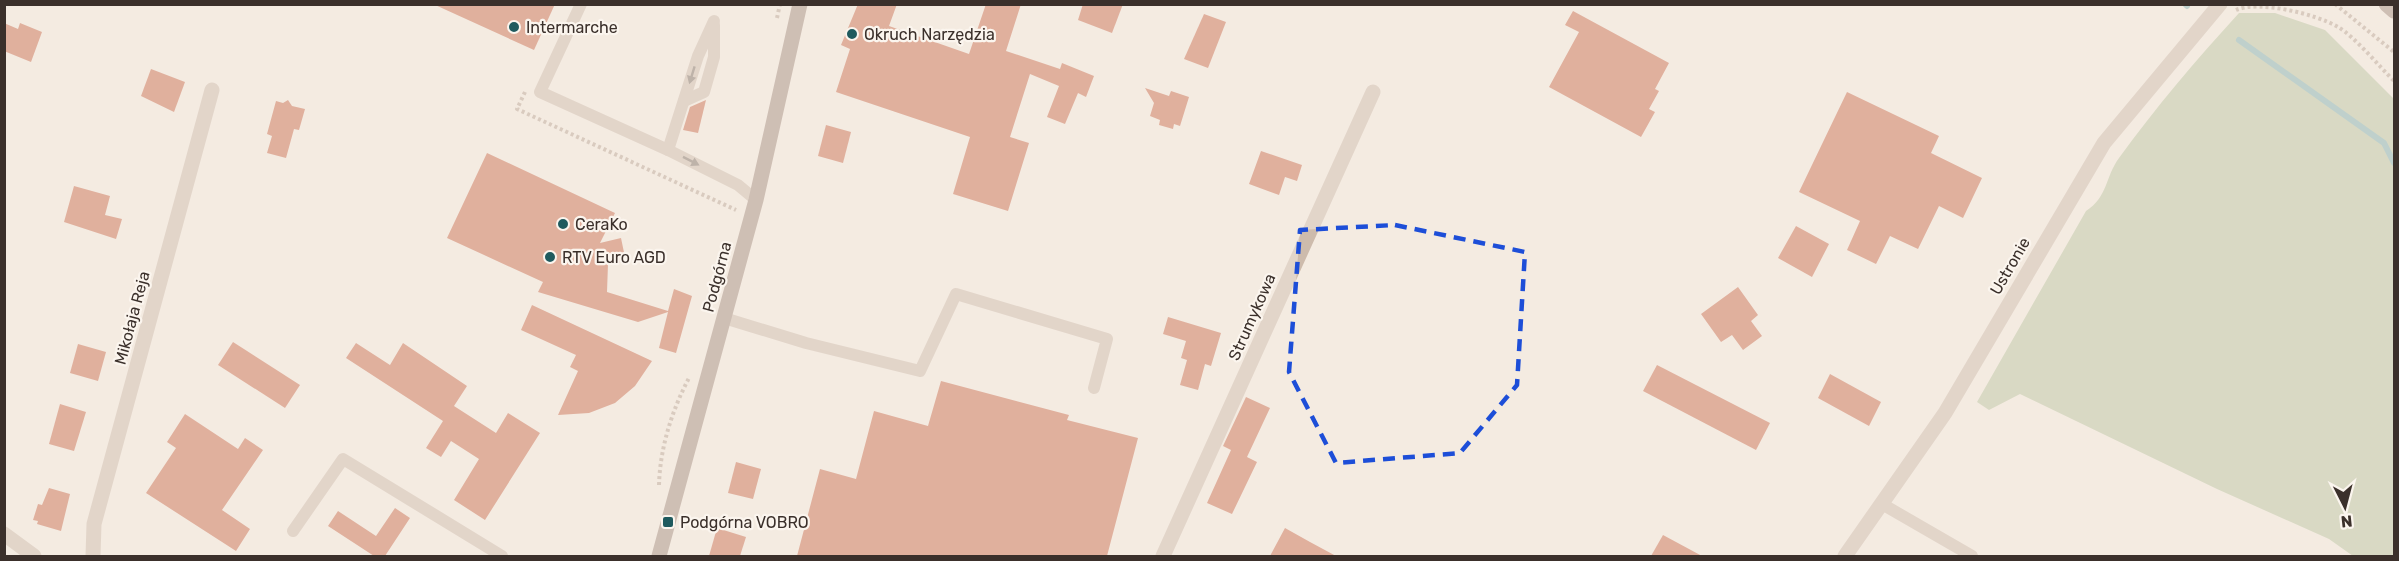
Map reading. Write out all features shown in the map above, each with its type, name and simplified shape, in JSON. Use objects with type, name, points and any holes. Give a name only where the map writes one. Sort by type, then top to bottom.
[{"type":"main road","name":"Podgórna","points":[[659,556],[756,200],[800,4]]},
{"type":"main road","points":[[2386,4],[2394,11]]},
{"type":"street","name":"Ustronie","points":[[1845,556],[1945,413],[2104,143],[2227,8]]},
{"type":"street","name":"Mikołaja Reja","points":[[93,556],[94,524],[212,90]]},
{"type":"street","name":"Strumykowa","points":[[1163,556],[1373,92]]},
{"type":"street","points":[[4,534],[34,556]]},
{"type":"lane","points":[[581,4],[540,92],[638,135],[741,188],[756,200]]},
{"type":"lane","points":[[668,150],[684,101],[704,92],[714,57],[714,21]]},
{"type":"lane","points":[[724,318],[806,343],[920,371],[956,294],[1107,339],[1094,388]]},
{"type":"lane","points":[[293,531],[343,459],[502,556]]},
{"type":"lane","points":[[1882,504],[1972,556]]},
{"type":"path","points":[[775,28],[780,4]]},
{"type":"path","points":[[2335,4],[2394,52]]},
{"type":"path","points":[[2227,8],[2272,5],[2338,27],[2394,81]]},
{"type":"path","points":[[732,222],[741,188]]},
{"type":"path","points":[[659,492],[660,468],[672,418],[692,371]]},
{"type":"highlighted area","points":[[1395,225],[1525,252],[1517,385],[1460,453],[1336,463],[1289,372],[1300,230]]},
{"type":"green space","points":[[2239,13],[2275,13],[2325,30],[2394,99],[2394,556],[2353,556],[2329,539],[2217,489],[2020,394],[1989,410],[1977,402],[2086,211],[2102,193],[2114,165],[2147,120]]},
{"type":"building","name":"Intermarche","points":[[433,4],[555,4],[534,50]]},
{"type":"building","points":[[858,4],[897,4],[889,26],[969,54],[986,4],[1021,4],[1006,51],[1060,69],[1062,63],[1094,76],[1086,97],[1078,93],[1065,124],[1047,117],[1059,86],[1030,74],[1010,137],[1029,143],[1008,211],[953,194],[970,137],[836,92],[850,49],[841,45]]},
{"type":"building","points":[[1083,4],[1123,4],[1112,33],[1078,20]]},
{"type":"building","points":[[1573,11],[1669,63],[1655,89],[1659,91],[1649,109],[1655,112],[1641,137],[1549,87],[1579,32],[1565,25]]},
{"type":"building","points":[[1204,14],[1226,22],[1208,68],[1184,59]]},
{"type":"building","points":[[4,23],[18,29],[20,23],[42,32],[31,62],[4,51]]},
{"type":"building","points":[[151,69],[185,82],[174,112],[141,96]]},
{"type":"building","points":[[1145,88],[1169,96],[1171,91],[1189,97],[1180,126],[1174,124],[1173,129],[1159,125],[1160,120],[1150,116],[1154,103]]},
{"type":"building","points":[[1847,92],[1939,136],[1931,153],[1982,178],[1963,218],[1939,206],[1918,249],[1890,236],[1876,264],[1847,250],[1860,221],[1799,192]]},
{"type":"building","points":[[288,100],[292,106],[305,109],[299,130],[294,129],[286,158],[267,153],[272,136],[267,134],[276,101],[283,103]]},
{"type":"building","points":[[706,100],[698,133],[683,130],[690,107]]},
{"type":"building","points":[[826,125],[851,132],[843,163],[818,156]]},
{"type":"building","points":[[1261,151],[1302,165],[1297,181],[1285,177],[1279,195],[1249,184]]},
{"type":"building","points":[[487,153],[615,213],[600,243],[621,238],[626,262],[608,264],[607,292],[668,311],[674,289],[692,296],[676,353],[659,348],[668,312],[638,322],[538,292],[543,282],[447,238]]},
{"type":"building","points":[[74,186],[110,196],[105,215],[122,219],[116,239],[64,222]]},
{"type":"building","points":[[1796,226],[1829,244],[1812,277],[1778,258]]},
{"type":"building","points":[[1738,287],[1758,315],[1751,321],[1762,336],[1743,350],[1732,335],[1721,342],[1701,314]]},
{"type":"building","points":[[532,305],[652,361],[635,386],[615,403],[589,413],[558,415],[578,371],[570,367],[576,355],[521,330]]},
{"type":"building","points":[[1168,317],[1221,333],[1211,366],[1205,364],[1198,390],[1180,385],[1187,360],[1181,358],[1186,341],[1163,334]]},
{"type":"building","points":[[233,342],[300,385],[285,408],[218,365]]},
{"type":"building","points":[[356,343],[390,365],[403,343],[467,386],[454,406],[496,433],[508,413],[540,433],[485,520],[454,500],[479,459],[451,441],[441,457],[426,448],[443,421],[346,358]]},
{"type":"building","points":[[78,344],[106,352],[98,381],[70,373]]},
{"type":"building","points":[[1657,365],[1770,423],[1756,450],[1643,391]]},
{"type":"building","points":[[1830,374],[1881,402],[1869,426],[1818,398]]},
{"type":"building","points":[[941,381],[1069,415],[1067,420],[1138,438],[1107,556],[797,556],[820,469],[856,479],[874,411],[928,426]]},
{"type":"building","points":[[1246,397],[1270,408],[1247,457],[1257,462],[1232,514],[1207,503],[1231,450],[1223,446]]},
{"type":"building","points":[[60,404],[86,412],[74,451],[49,444]]},
{"type":"building","points":[[185,414],[238,449],[245,438],[263,450],[222,510],[250,529],[236,551],[146,493],[176,448],[167,442]]},
{"type":"building","points":[[736,462],[761,469],[753,499],[728,493]]},
{"type":"building","points":[[49,488],[70,494],[61,531],[37,524],[38,521],[33,520],[38,504],[42,505]]},
{"type":"building","points":[[395,508],[410,518],[385,556],[374,556],[328,526],[338,511],[376,536]]},
{"type":"building","points":[[717,528],[746,537],[740,556],[709,556]]},
{"type":"building","points":[[1285,528],[1310,542],[1336,556],[1270,556]]},
{"type":"building","points":[[1663,535],[1702,556],[1651,556]]},
{"type":"waterway","points":[[2239,40],[2384,143],[2394,163]]},
{"type":"place","name":"Intermarche","points":[[514,27]]},
{"type":"place","name":"Okruch Narzędzia","points":[[852,34]]},
{"type":"place","name":"CeraKo","points":[[563,224]]},
{"type":"place","name":"RTV Euro AGD","points":[[550,257]]},
{"type":"place","name":"Podgórna VOBRO","points":[[668,522]]}]
